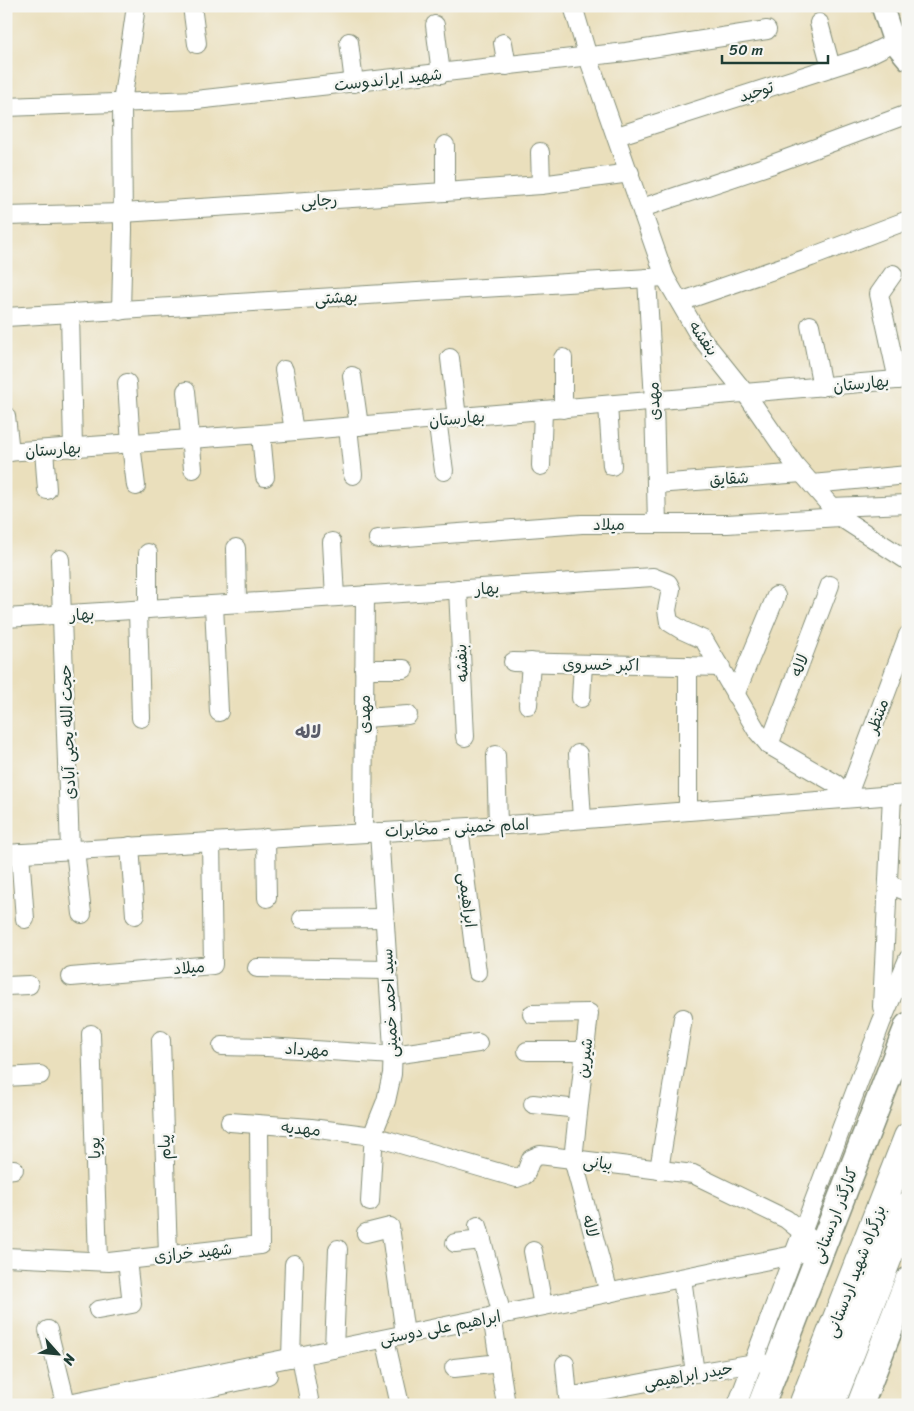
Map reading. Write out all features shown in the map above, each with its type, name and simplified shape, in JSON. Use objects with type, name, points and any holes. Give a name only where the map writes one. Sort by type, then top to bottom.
[{"type":"highway","name":"بزرگراه شهید اردستانی","points":[[803,1405],[908,1137]]},
{"type":"highway","name":"بزرگراه شهید اردستانی","points":[[830,1405],[908,1206]]},
{"type":"main road","name":"کنارگذر اردستانی","points":[[761,1405],[779,1358],[812,1240],[861,1113],[908,1026]]},
{"type":"main road","points":[[860,1405],[905,1296]]},
{"type":"main road","points":[[840,1405],[868,1307]]},
{"type":"street","points":[[121,311],[123,213],[122,103],[136,6]]},
{"type":"street","points":[[192,6],[197,44]]},
{"type":"street","name":"بنفشه","points":[[574,6],[588,57],[665,277],[698,334],[746,394],[807,478],[836,512],[908,561]]},
{"type":"street","points":[[882,6],[894,42],[908,59]]},
{"type":"street","points":[[819,23],[831,67]]},
{"type":"street","points":[[435,25],[442,74]]},
{"type":"street","name":"شهید ایراندوست","points":[[6,107],[196,100],[588,57],[767,30]]},
{"type":"street","points":[[349,42],[354,83]]},
{"type":"street","name":"توحید","points":[[617,136],[864,57],[894,42]]},
{"type":"street","points":[[503,43],[507,66]]},
{"type":"street","points":[[642,208],[770,165],[908,114]]},
{"type":"street","points":[[445,145],[445,192]]},
{"type":"street","points":[[540,152],[541,185]]},
{"type":"street","name":"رجایی","points":[[6,216],[123,213],[445,192],[541,185],[630,173]]},
{"type":"street","points":[[680,302],[811,258],[908,220]]},
{"type":"street","points":[[893,274],[880,294],[903,379]]},
{"type":"street","name":"بهشتی","points":[[6,317],[665,277]]},
{"type":"street","name":"مهدی","points":[[647,278],[654,401],[657,524]]},
{"type":"street","points":[[70,314],[73,448]]},
{"type":"street","points":[[810,325],[822,387]]},
{"type":"street","points":[[450,358],[457,418]]},
{"type":"street","points":[[563,358],[563,409]]},
{"type":"street","points":[[284,370],[294,432]]},
{"type":"street","points":[[352,376],[353,475]]},
{"type":"street","name":"بهارستان","points":[[8,452],[294,432],[903,379]]},
{"type":"street","points":[[127,383],[136,486]]},
{"type":"street","points":[[186,391],[193,469]]},
{"type":"street","points":[[608,405],[612,466]]},
{"type":"street","points":[[541,466],[544,411]]},
{"type":"street","points":[[6,416],[8,452]]},
{"type":"street","points":[[437,420],[444,471]]},
{"type":"street","points":[[261,434],[266,477]]},
{"type":"street","points":[[44,450],[47,490]]},
{"type":"street","name":"شقایق","points":[[656,484],[908,475]]},
{"type":"street","name":"میلاد","points":[[378,538],[582,524],[727,524],[908,504]]},
{"type":"street","points":[[332,542],[336,597]]},
{"type":"street","points":[[236,548],[237,603]]},
{"type":"street","points":[[141,718],[143,610],[148,553]]},
{"type":"street","name":"حجت الله یحیی آبادی","points":[[60,559],[73,850],[82,914]]},
{"type":"street","name":"بهار","points":[[6,618],[653,577],[668,583],[672,589],[667,610],[669,622],[704,640],[721,667],[735,695],[769,745],[790,759],[836,784],[847,797]]},
{"type":"street","name":"لاله","points":[[769,745],[830,585]]},
{"type":"street","name":"بنفشه","points":[[458,589],[465,737]]},
{"type":"street","name":"مهدی","points":[[365,595],[364,718],[371,832]]},
{"type":"street","points":[[735,695],[776,596]]},
{"type":"street","points":[[214,605],[219,712]]},
{"type":"street","name":"منتظر","points":[[847,797],[908,635]]},
{"type":"street","name":"اکبر خسروی","points":[[513,662],[721,667]]},
{"type":"street","points":[[528,705],[531,662]]},
{"type":"street","points":[[580,698],[583,664]]},
{"type":"street","points":[[688,666],[688,810]]},
{"type":"street","points":[[364,669],[404,668]]},
{"type":"street","points":[[364,718],[408,714]]},
{"type":"street","points":[[578,754],[582,819]]},
{"type":"street","points":[[496,755],[498,825]]},
{"type":"street","points":[[861,1113],[881,1023],[888,884],[900,794]]},
{"type":"street","name":"امام خمینی - مخابرات","points":[[13,853],[459,828],[900,794]]},
{"type":"street","name":"ابراهیمی","points":[[459,828],[477,972]]},
{"type":"street","name":"سید احمد خمینی","points":[[370,1202],[373,1136],[386,1101],[392,1074],[393,1055],[384,918],[371,832]]},
{"type":"street","points":[[266,838],[267,898]]},
{"type":"street","name":"میلاد","points":[[71,977],[214,964],[211,842]]},
{"type":"street","points":[[130,846],[135,916]]},
{"type":"street","points":[[13,853],[25,920]]},
{"type":"street","points":[[888,884],[908,892]]},
{"type":"street","points":[[302,919],[384,918]]},
{"type":"street","points":[[881,1023],[908,959]]},
{"type":"street","points":[[257,968],[388,970]]},
{"type":"street","points":[[6,986],[29,985]]},
{"type":"street","name":"شیرین","points":[[532,1014],[589,1013],[572,1159]]},
{"type":"street","points":[[659,1170],[683,1018]]},
{"type":"street","name":"پویا","points":[[91,1034],[98,1261]]},
{"type":"street","name":"پیام","points":[[161,1040],[168,1255]]},
{"type":"street","name":"مهرداد","points":[[222,1046],[393,1055],[478,1043]]},
{"type":"street","points":[[527,1051],[584,1051]]},
{"type":"street","points":[[6,1078],[40,1075]]},
{"type":"street","points":[[533,1104],[578,1108]]},
{"type":"street","name":"مهدیه","points":[[230,1122],[311,1128],[373,1136]]},
{"type":"street","name":"شهید خرازی","points":[[6,1257],[98,1261],[126,1260],[260,1245],[259,1125]]},
{"type":"street","name":"بیانی","points":[[373,1136],[517,1178],[525,1175],[531,1159],[540,1155],[693,1174],[786,1219],[812,1240]]},
{"type":"street","name":"لاله","points":[[572,1159],[609,1293]]},
{"type":"street","points":[[366,1233],[390,1227],[405,1334]]},
{"type":"street","points":[[455,1244],[480,1233],[497,1316],[500,1363],[506,1405]]},
{"type":"street","points":[[737,1405],[793,1255],[812,1240]]},
{"type":"street","name":"ابراهیم علی دوستی","points":[[62,1404],[298,1360],[334,1349],[386,1343],[405,1334],[793,1255],[812,1240]]},
{"type":"street","points":[[334,1349],[338,1249]]},
{"type":"street","points":[[533,1251],[543,1306]]},
{"type":"street","points":[[98,1310],[132,1304],[126,1260]]},
{"type":"street","points":[[294,1264],[298,1360],[310,1405]]},
{"type":"street","points":[[682,1278],[695,1373]]},
{"type":"street","points":[[48,1330],[62,1404]]},
{"type":"street","points":[[122,1405],[189,1399],[298,1360],[386,1343],[400,1405]]},
{"type":"street","name":"حیدر ابراهیمی","points":[[565,1364],[568,1397],[779,1358]]},
{"type":"street","points":[[454,1368],[500,1363]]},
{"type":"district","name":"لاله","points":[[308,732]]}]
